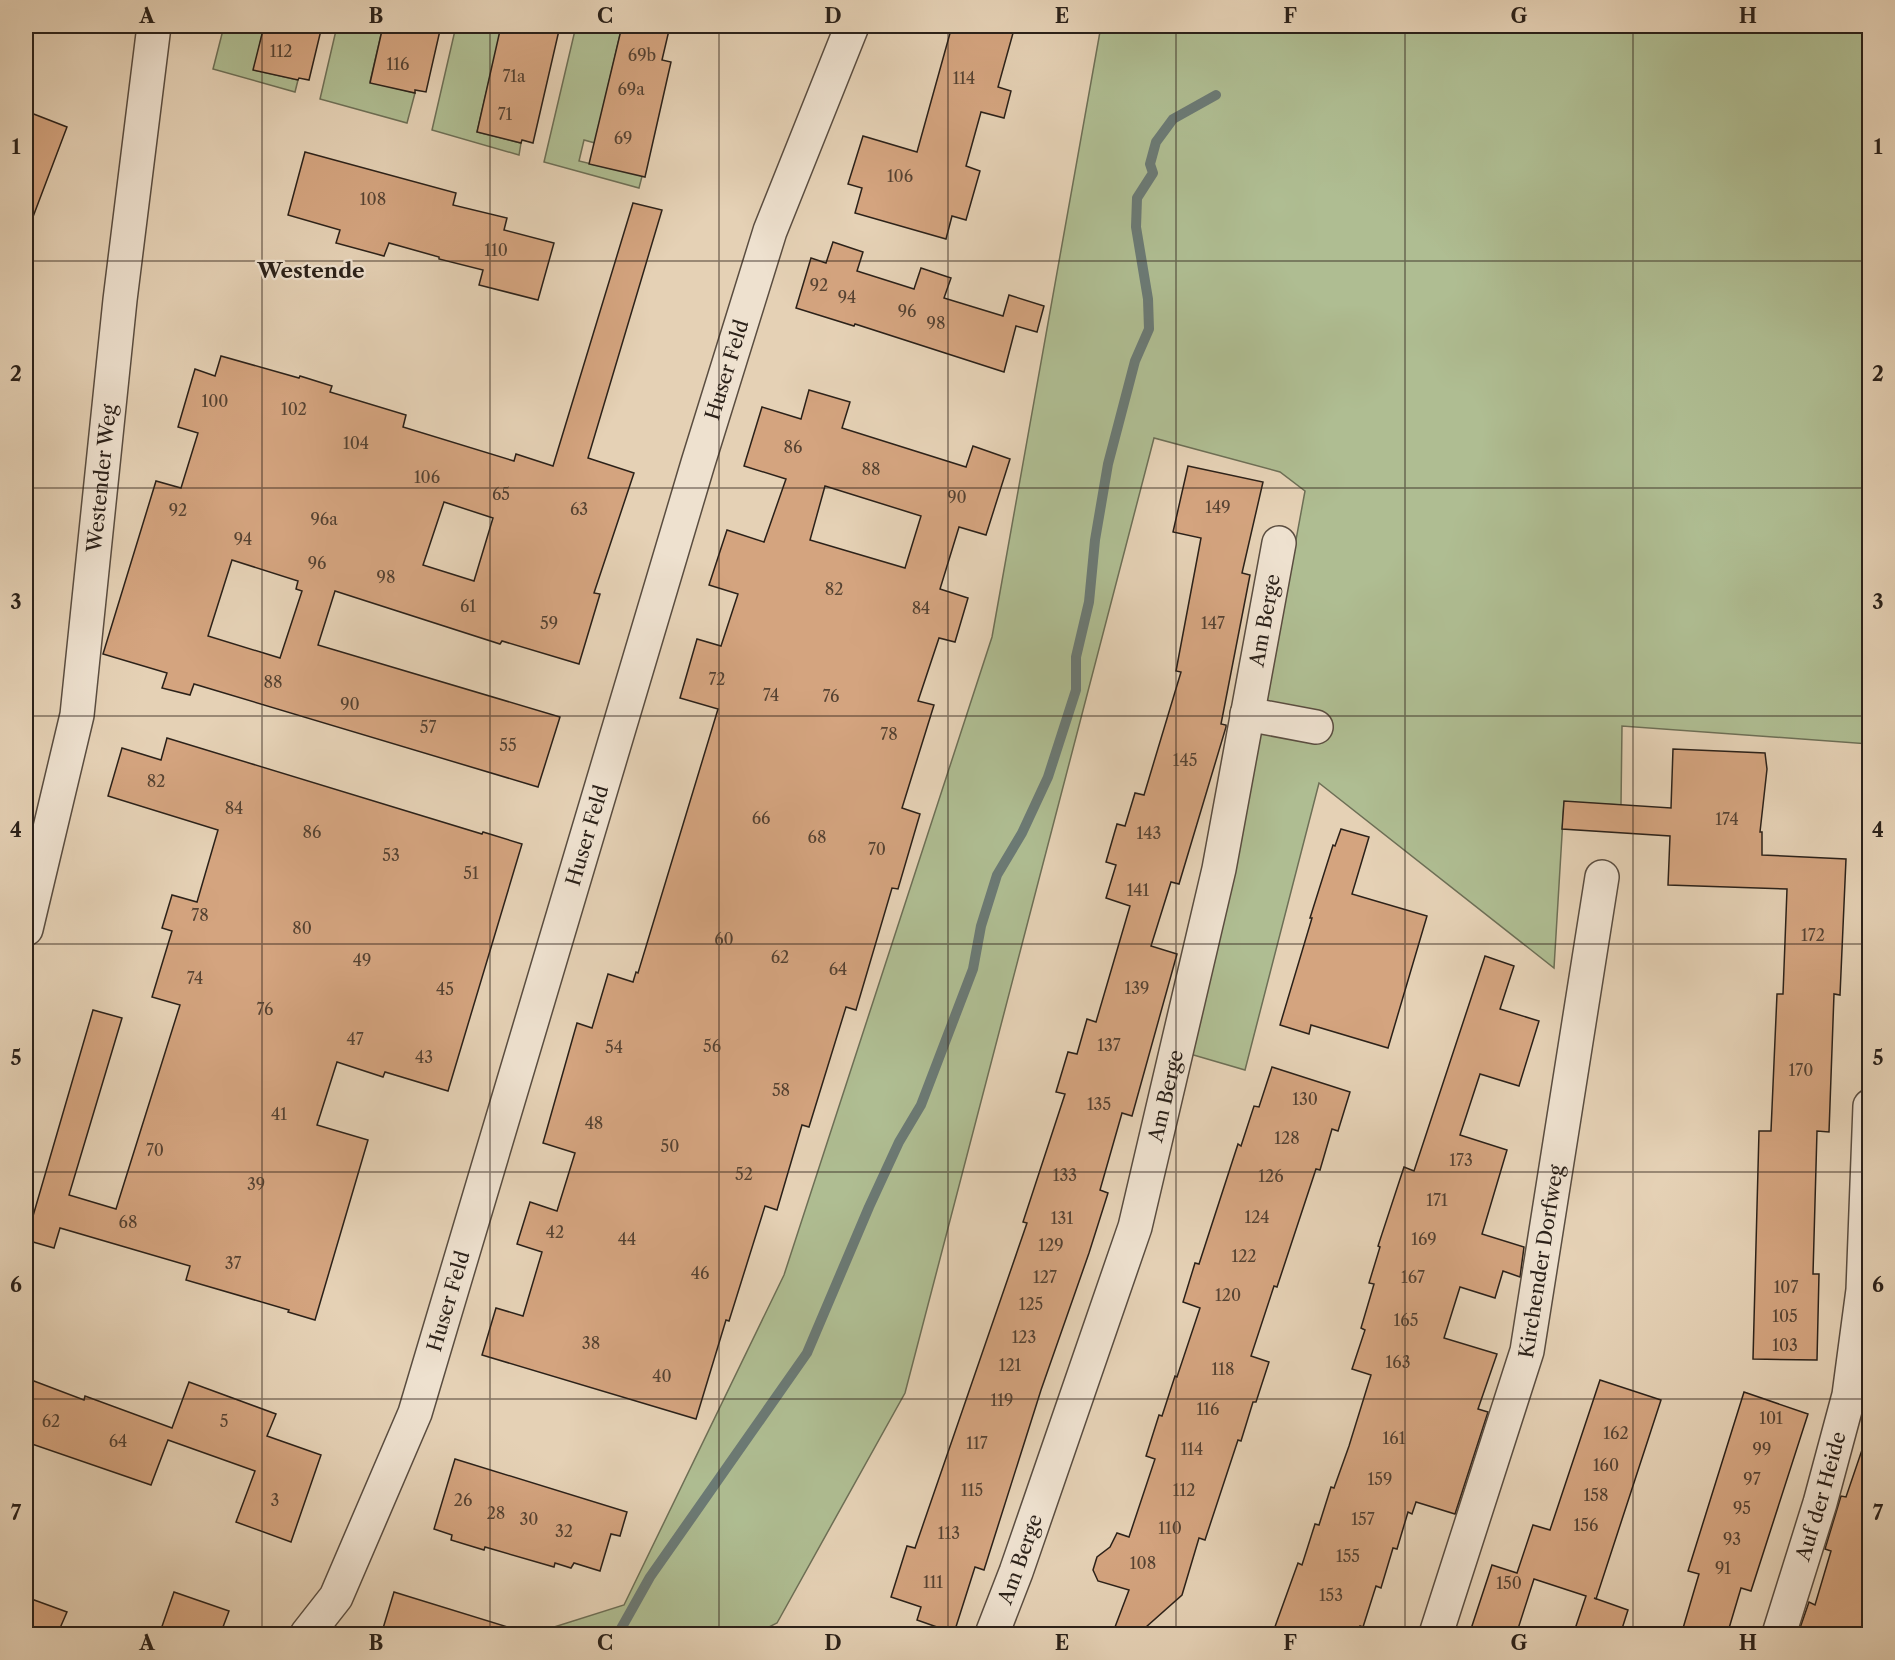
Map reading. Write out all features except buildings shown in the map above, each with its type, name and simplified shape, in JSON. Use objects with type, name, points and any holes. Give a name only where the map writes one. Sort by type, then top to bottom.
[{"type":"street","name":"Westender Weg","points":[[26,929],[77,715],[120,300],[154,26]]},
{"type":"street","name":"Huser Feld","points":[[307,1635],[336,1598],[416,1413],[698,463],[770,231],[852,26]]},
{"type":"street","name":"Am Berge","points":[[992,1635],[1016,1572],[1135,1227],[1219,869],[1279,543]]},
{"type":"street","points":[[1247,714],[1316,727]]},
{"type":"street","name":"Kirchender Dorfweg","points":[[1436,1635],[1527,1351],[1602,877]]},
{"type":"street","name":"Auf der Heide","points":[[1779,1635],[1820,1503],[1850,1395],[1863,1290],[1869,1106]]},
{"type":"green space","points":[[224,26],[264,26],[254,70],[298,80],[295,92],[213,69]]},
{"type":"green space","points":[[337,26],[383,26],[370,82],[415,93],[407,123],[320,99]]},
{"type":"green space","points":[[456,26],[502,26],[477,132],[521,143],[519,155],[432,130]]},
{"type":"green space","points":[[576,26],[622,26],[595,143],[584,140],[579,161],[612,169],[647,157],[639,188],[544,162]]},
{"type":"green space","points":[[1101,26],[1869,26],[1869,744],[1622,726],[1621,805],[1564,802],[1554,968],[1319,783],[1245,1070],[1190,1054],[1234,876],[1305,491],[1280,472],[1154,438],[905,1393],[777,1623],[755,1634],[532,1634],[624,1605],[784,1275],[992,637]]},
{"type":"waterway","points":[[618,1634],[650,1577],[807,1353],[869,1207],[899,1142],[921,1105],[973,969],[981,926],[997,875],[1022,833],[1048,777],[1076,690],[1076,657],[1089,602],[1095,540],[1108,464],[1135,361],[1149,329],[1148,299],[1136,227],[1137,198],[1153,173],[1150,164],[1156,142],[1173,119],[1216,95]]},
{"type":"district","name":"Westende","points":[[311,270]]}]
